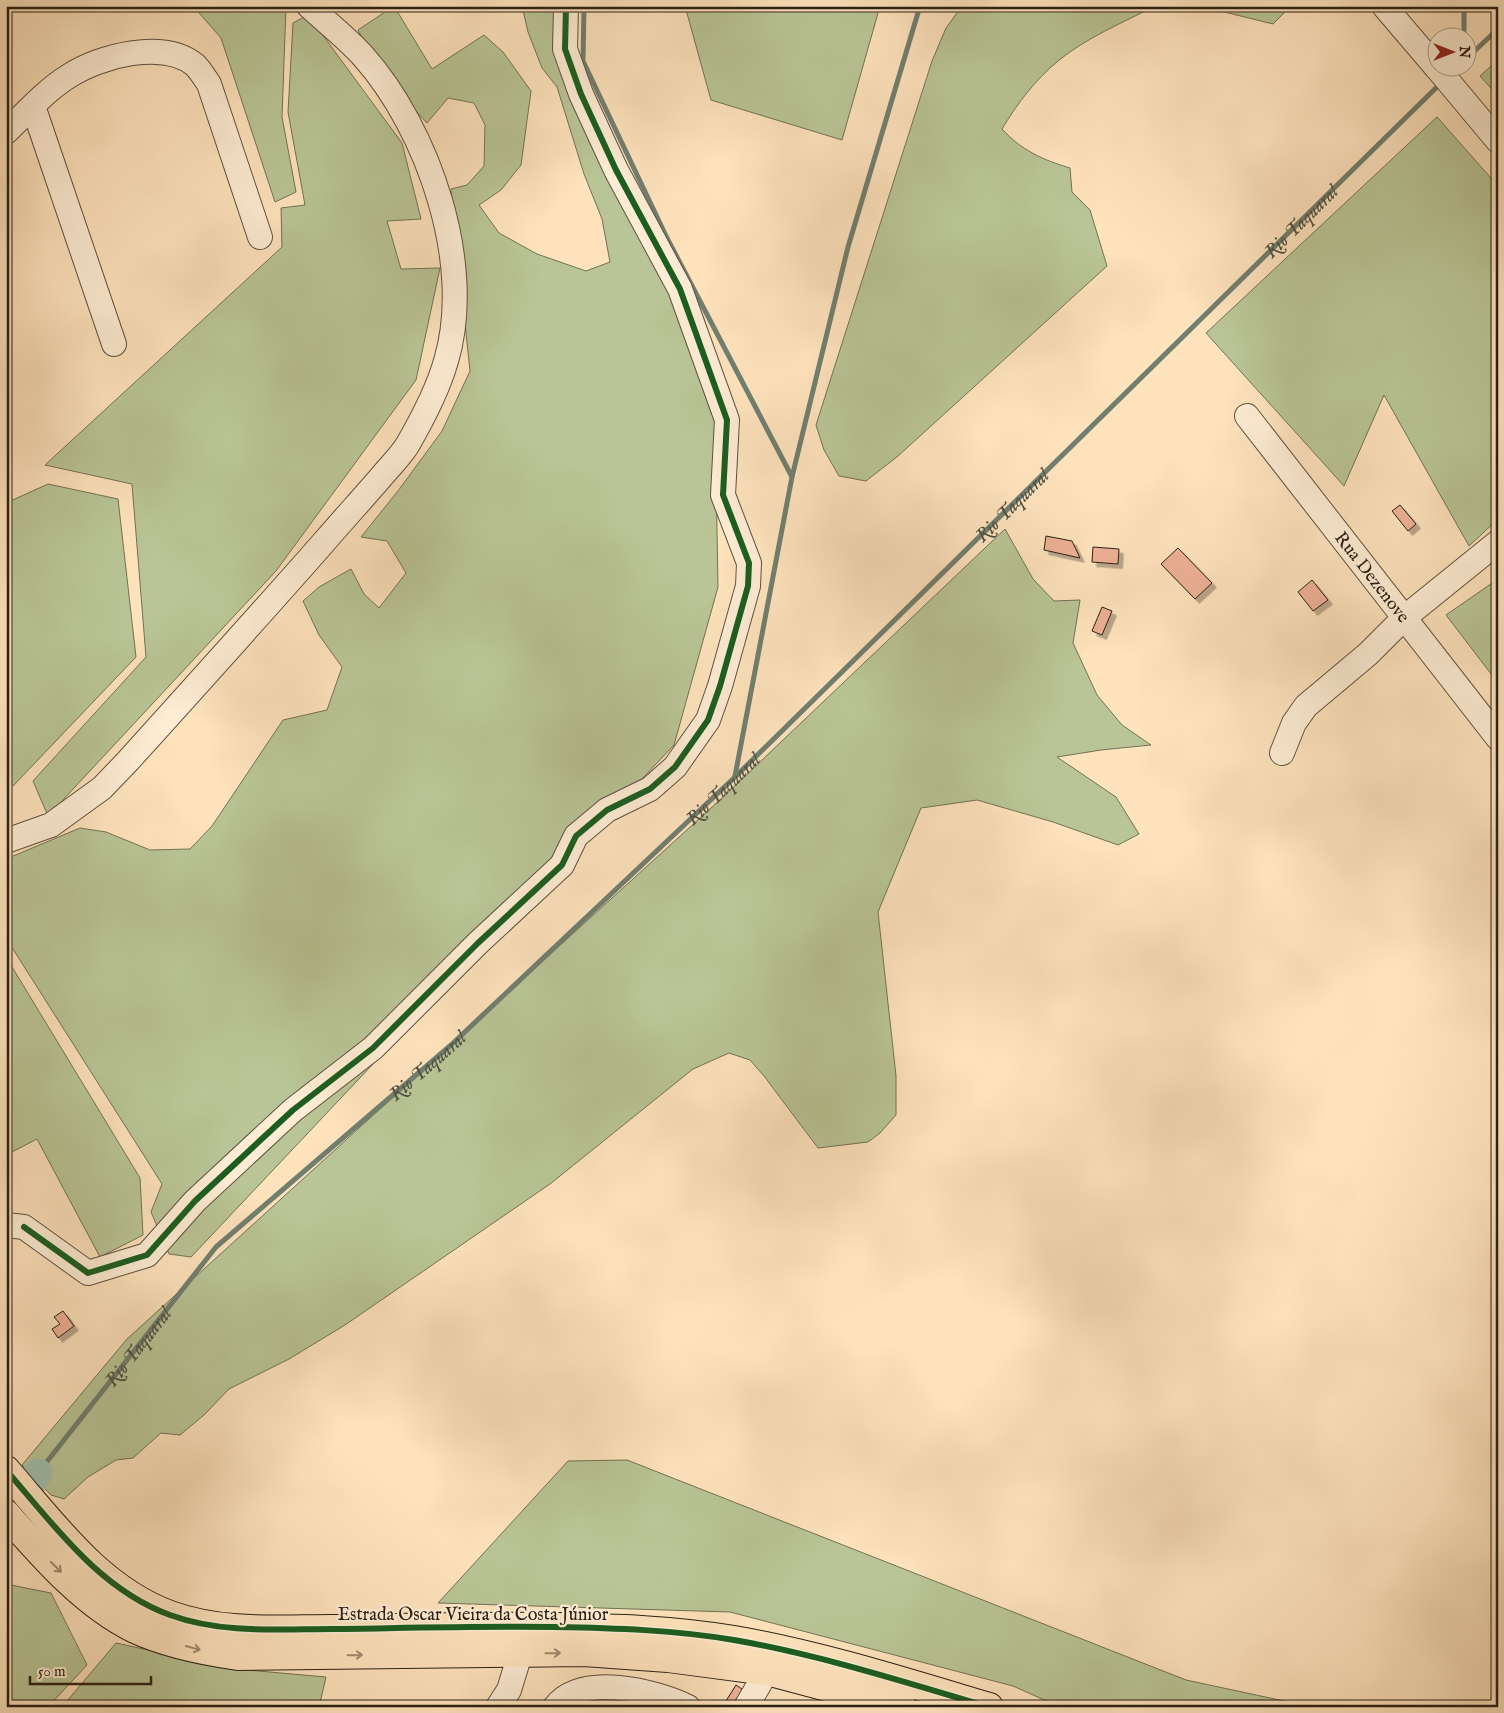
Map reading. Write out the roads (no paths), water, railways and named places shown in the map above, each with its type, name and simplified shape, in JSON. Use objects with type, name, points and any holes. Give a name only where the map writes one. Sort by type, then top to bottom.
[{"type":"main road","name":"Estrada Oscar Vieira da Costa Júnior","points":[[6,1470],[95,1569],[112,1584],[148,1606],[187,1621],[256,1629],[553,1627],[696,1635],[775,1648],[851,1667],[989,1707]]},
{"type":"main road","points":[[14,1523],[84,1594],[110,1614],[150,1635],[203,1651],[238,1656],[584,1652],[631,1655],[706,1662],[767,1671],[902,1707]]},
{"type":"street","points":[[6,841],[52,825],[102,788],[128,762],[280,593],[407,446],[433,395],[446,360],[453,327],[454,276],[449,241],[431,177],[407,118],[387,87],[362,55],[308,6]]},
{"type":"street","points":[[15,1226],[88,1274],[146,1255],[195,1201],[293,1110],[373,1048],[478,943],[562,865],[576,836],[607,810],[650,789],[674,767],[708,720],[720,686],[748,586],[750,563],[723,494],[727,420],[680,289],[620,179],[581,94],[565,49],[566,6]]},
{"type":"street","points":[[1384,6],[1426,55]]},
{"type":"street","points":[[6,132],[69,76],[98,62],[124,54],[156,52],[178,56],[195,65],[209,84],[218,106],[260,237]]},
{"type":"street","points":[[1446,78],[1498,141]]},
{"type":"street","points":[[33,106],[114,344]]},
{"type":"street","name":"Rua Dezenove","points":[[1246,416],[1498,738]]},
{"type":"street","points":[[1282,753],[1294,723],[1306,706],[1368,654],[1404,618],[1498,542]]},
{"type":"street","points":[[498,1707],[509,1690],[520,1654]]},
{"type":"street","points":[[746,1707],[767,1671]]},
{"type":"street","points":[[555,1707],[584,1688],[603,1687],[652,1693],[688,1707]]},
{"type":"waterway","points":[[584,6],[583,61],[667,238],[792,477],[735,776]]},
{"type":"waterway","points":[[792,477],[848,247],[920,6]]},
{"type":"waterway","points":[[1464,6],[1464,28]]},
{"type":"waterway","name":"Rio Taquaral","points":[[1476,50],[1498,29]]},
{"type":"waterway","name":"Rio Taquaral","points":[[38,1473],[216,1247],[451,1045],[735,777],[1441,83]]},
{"type":"waterway","name":"Rio Taquaral","points":[[6,1522],[38,1473]]}]
